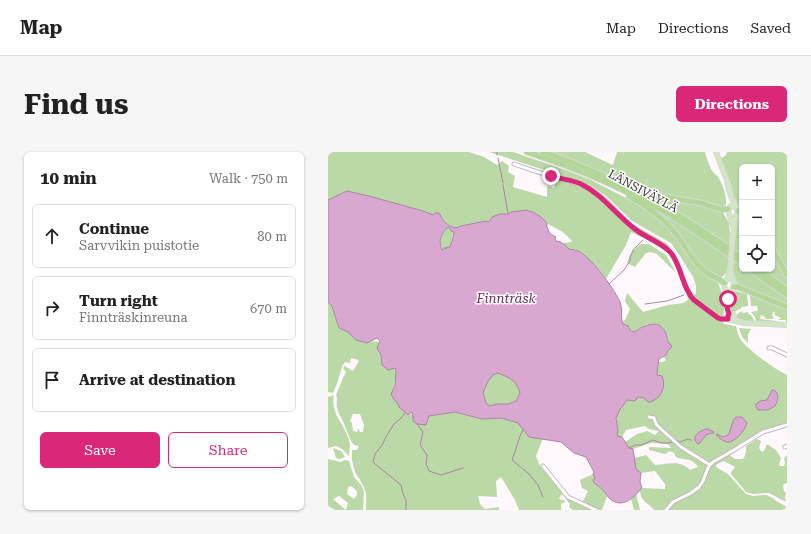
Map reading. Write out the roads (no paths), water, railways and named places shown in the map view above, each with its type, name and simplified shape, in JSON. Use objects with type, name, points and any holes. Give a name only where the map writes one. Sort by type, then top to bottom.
[{"type":"highway","name":"LÄNSIVÄYLÄ","points":[[527,152],[627,187],[672,211],[739,256]]},
{"type":"highway","name":"LÄNSIVÄYLÄ","points":[[543,152],[560,158],[595,175],[670,215],[739,261]]},
{"type":"highway","points":[[595,175],[668,197],[705,204],[723,210],[729,208]]},
{"type":"highway","points":[[595,175],[658,215],[675,232],[700,268],[709,275],[728,286],[738,287],[787,307]]},
{"type":"highway","points":[[775,253],[787,275]]},
{"type":"highway","points":[[754,272],[787,295]]},
{"type":"highway","points":[[762,272],[787,290]]},
{"type":"main road","points":[[717,152],[737,211],[733,228],[731,263],[728,277],[727,308],[730,318],[744,323],[787,325]]},
{"type":"main road","points":[[730,194],[728,212],[733,228]]},
{"type":"main road","points":[[729,208],[734,206],[737,211]]},
{"type":"main road","points":[[729,215],[732,216],[737,211]]},
{"type":"main road","points":[[728,286],[734,284],[730,269]]},
{"type":"street","points":[[514,164],[580,184],[595,193],[606,201],[635,229],[670,253],[679,266],[690,297],[718,318],[730,318]]},
{"type":"street","points":[[769,348],[787,355]]},
{"type":"street","points":[[649,417],[654,418],[656,424],[681,447],[710,465]]},
{"type":"street","points":[[666,510],[674,502],[699,487],[713,462],[763,432],[787,425]]},
{"type":"street","points":[[543,466],[568,497],[596,510]]},
{"type":"water","name":"Finnträsk","points":[[347,191],[433,215],[435,213],[439,213],[446,223],[456,228],[486,221],[488,222],[492,217],[500,214],[527,210],[541,217],[547,223],[547,228],[550,234],[556,237],[556,241],[561,242],[569,249],[580,252],[587,257],[613,289],[620,302],[623,324],[628,326],[631,331],[634,332],[650,324],[658,325],[666,333],[668,342],[672,346],[666,355],[659,359],[657,375],[662,376],[664,385],[659,396],[648,402],[644,398],[638,397],[633,401],[628,400],[620,409],[616,418],[618,430],[617,436],[622,437],[629,448],[633,449],[636,469],[641,473],[640,482],[642,488],[639,492],[628,501],[623,503],[615,502],[594,483],[594,472],[586,457],[574,453],[561,442],[529,437],[518,423],[501,418],[482,419],[455,412],[429,416],[426,425],[417,424],[413,421],[412,412],[408,415],[399,407],[391,394],[395,386],[396,370],[395,368],[388,370],[382,365],[381,355],[377,348],[380,341],[377,338],[367,343],[356,340],[348,332],[339,328],[332,306],[328,302],[328,200]],"holes":[[[448,227],[454,232],[454,236],[450,247],[447,247],[446,249],[445,247],[442,250],[440,244],[441,238]],[[498,373],[512,380],[517,385],[520,393],[516,401],[508,404],[497,404],[490,406],[486,403],[483,393],[488,381],[493,375]]]},
{"type":"water","points":[[772,390],[774,390],[778,395],[775,406],[768,410],[758,410],[756,404],[760,401],[767,400]]},
{"type":"water","points":[[736,417],[742,417],[747,423],[742,432],[736,438],[730,442],[727,442],[716,435],[717,434],[724,437],[729,434],[733,421]]},
{"type":"water","points":[[706,429],[714,433],[704,437],[698,444],[695,439],[696,435]]},
{"type":"waterway","points":[[498,158],[503,183]]},
{"type":"waterway","points":[[503,185],[508,214]]},
{"type":"waterway","points":[[635,248],[643,240]]},
{"type":"waterway","points":[[609,284],[624,270],[630,261],[630,257],[634,249]]},
{"type":"waterway","points":[[645,304],[667,301],[684,295]]},
{"type":"waterway","points":[[405,413],[394,424],[375,454],[373,462],[401,485],[406,500],[406,510]]},
{"type":"waterway","points":[[417,424],[423,432],[420,445],[427,455],[426,464],[429,471],[441,475],[463,468]]},
{"type":"waterway","points":[[523,429],[512,460],[529,474],[538,485],[543,497]]},
{"type":"waterway","points":[[676,440],[680,442],[688,439],[691,440]]},
{"type":"waterway","points":[[629,448],[653,440],[661,443],[674,443]]}]
